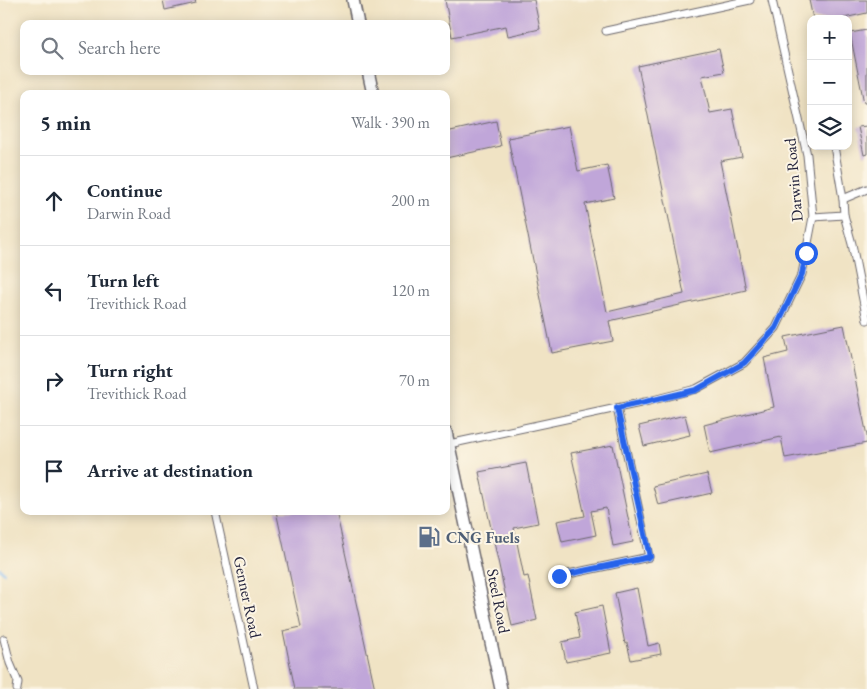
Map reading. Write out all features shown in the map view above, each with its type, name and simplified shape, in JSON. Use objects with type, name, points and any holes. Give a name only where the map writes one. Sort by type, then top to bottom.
[{"type":"main road","points":[[353,0],[357,20]]},
{"type":"main road","points":[[369,75],[372,90]]},
{"type":"main road","name":"Steel Road","points":[[450,449],[501,689]]},
{"type":"street","points":[[606,31],[750,0]]},
{"type":"street","name":"Darwin Road","points":[[450,444],[696,390],[744,363],[776,328],[802,274],[813,217],[807,154],[772,0]]},
{"type":"street","points":[[835,150],[844,199],[844,214],[867,320]]},
{"type":"street","points":[[844,199],[867,189]]},
{"type":"street","points":[[813,217],[844,214]]},
{"type":"street","points":[[554,577],[650,557],[617,408]]},
{"type":"street","name":"Genner Road","points":[[216,515],[254,689]]},
{"type":"street","points":[[4,639],[18,682],[17,689]]},
{"type":"building","points":[[163,0],[195,0],[196,3],[165,10]]},
{"type":"building","points":[[445,0],[534,0],[540,29],[508,36],[506,26],[452,37]]},
{"type":"building","points":[[809,0],[867,0],[867,13],[852,16],[812,15]]},
{"type":"building","points":[[867,30],[867,103],[864,103],[852,43],[852,33]]},
{"type":"building","points":[[719,49],[724,72],[702,76],[710,113],[732,109],[742,157],[720,161],[746,290],[609,321],[613,341],[552,353],[508,138],[569,126],[578,171],[607,165],[614,198],[585,204],[607,312],[684,294],[638,66]]},
{"type":"building","points":[[496,121],[501,146],[450,157],[450,131]]},
{"type":"building","points":[[867,126],[867,154],[864,155],[858,127]]},
{"type":"building","points":[[844,325],[867,443],[785,458],[781,437],[710,453],[704,425],[774,407],[764,358],[788,352],[785,337]]},
{"type":"building","points":[[685,415],[690,435],[644,446],[639,426]]},
{"type":"building","points":[[613,445],[633,542],[613,546],[606,508],[591,511],[596,535],[562,542],[557,521],[585,516],[571,453]]},
{"type":"building","points":[[526,463],[538,523],[514,528],[524,577],[528,576],[537,620],[512,626],[479,472]]},
{"type":"building","points":[[707,474],[712,493],[658,505],[653,486]]},
{"type":"building","points":[[277,515],[337,515],[375,689],[295,689],[283,631],[301,627]]},
{"type":"building","points":[[637,588],[648,646],[659,643],[661,654],[631,660],[627,643],[625,644],[615,593]]},
{"type":"building","points":[[602,606],[611,653],[566,662],[562,642],[580,638],[575,612]]},
{"type":"waterway","points":[[0,568],[4,573]]},
{"type":"place","name":"CNG Fuels","points":[[429,537]]},
{"type":"route","points":[[559,576],[650,557],[617,408],[696,390],[744,363],[776,328],[802,274],[806,253]]}]
